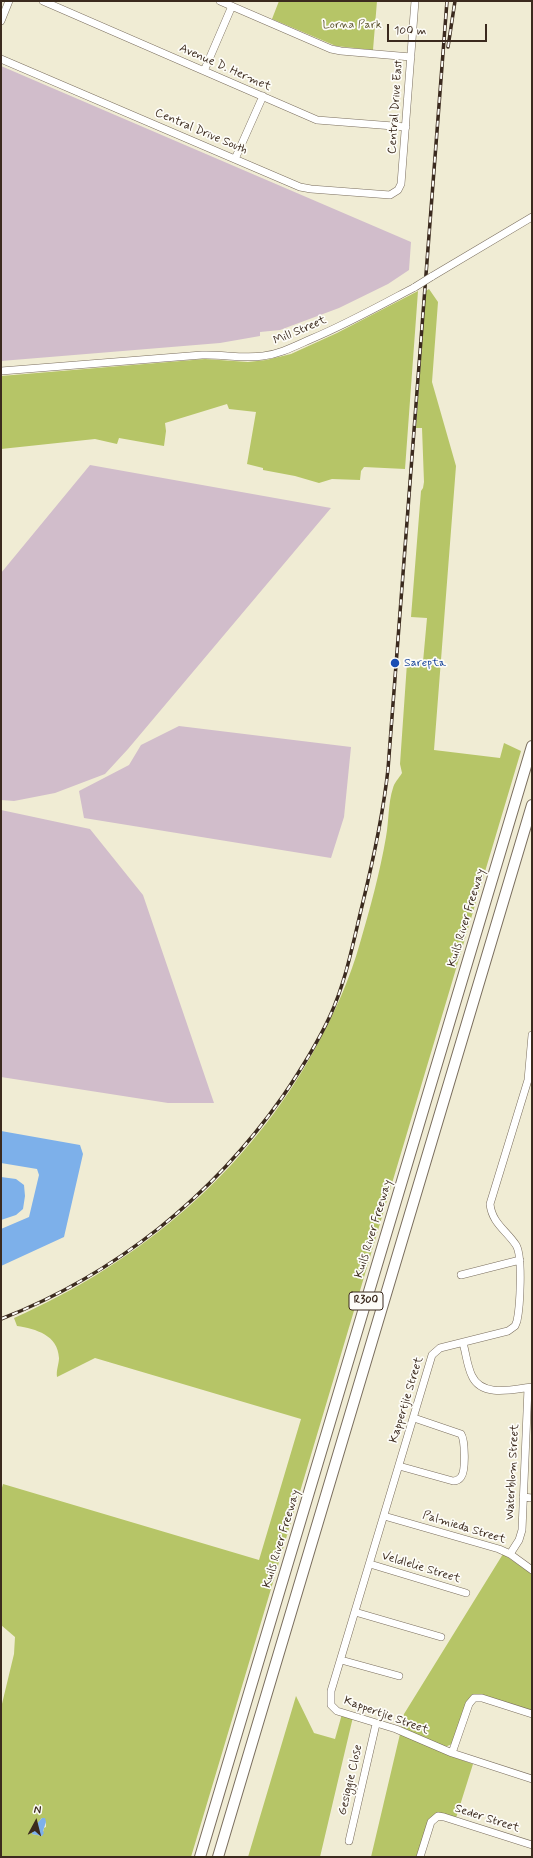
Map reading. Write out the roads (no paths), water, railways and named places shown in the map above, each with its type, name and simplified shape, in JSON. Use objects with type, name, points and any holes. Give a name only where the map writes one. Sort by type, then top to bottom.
[{"type":"highway","name":"Kuils River Freeway","points":[[200,1857],[532,746]]},
{"type":"highway","name":"R300","points":[[218,1857],[532,805]]},
{"type":"street","points":[[1,21],[10,1]]},
{"type":"street","name":"Avenue D. Hermet","points":[[43,1],[317,120],[406,127]]},
{"type":"street","points":[[220,1],[341,51],[411,57]]},
{"type":"street","name":"Central Drive East","points":[[398,190],[401,181],[406,127],[415,1]]},
{"type":"street","points":[[204,70],[232,6]]},
{"type":"street","name":"Central Drive South","points":[[1,59],[306,188],[386,195],[393,194],[398,190]]},
{"type":"street","points":[[235,159],[263,96]]},
{"type":"street","name":"Mill Street","points":[[1,371],[202,355],[253,357],[273,354],[347,323],[415,287],[532,217]]},
{"type":"street","name":"Kappertjie Street","points":[[532,1035],[528,1080],[490,1204],[495,1222],[516,1245],[520,1260],[518,1318],[515,1326],[508,1332],[440,1348],[432,1355],[331,1691],[331,1705],[337,1711],[410,1735],[452,1754],[532,1779]]},
{"type":"street","points":[[461,1275],[520,1260]]},
{"type":"street","points":[[463,1343],[472,1375],[477,1383],[496,1391],[530,1387]]},
{"type":"street","name":"Waterblom Street","points":[[510,1554],[521,1534],[529,1439],[530,1387]]},
{"type":"street","points":[[399,1466],[453,1481],[458,1480],[463,1474],[464,1441],[461,1434],[414,1418]]},
{"type":"street","points":[[523,1497],[532,1498]]},
{"type":"street","name":"Palmieda Street","points":[[384,1516],[490,1546],[510,1554],[532,1570]]},
{"type":"street","name":"Veldlelie Street","points":[[370,1564],[466,1593]]},
{"type":"street","points":[[355,1612],[441,1637]]},
{"type":"street","points":[[341,1660],[399,1676]]},
{"type":"street","points":[[452,1754],[469,1704],[474,1698],[482,1698],[532,1714]]},
{"type":"street","name":"Gesiggie Close","points":[[348,1841],[376,1724]]},
{"type":"street","name":"Seder Street","points":[[420,1857],[431,1822],[435,1818],[444,1817],[532,1845]]},
{"type":"water","points":[[1,1131],[80,1145],[83,1154],[64,1237],[1,1266],[1,1229],[29,1217],[39,1175],[37,1169],[1,1163]]},
{"type":"water","points":[[1,1177],[16,1179],[24,1185],[25,1196],[23,1209],[16,1215],[1,1220]]},
{"type":"water","points":[[42,1818],[45,1818],[46,1822],[43,1831],[44,1833],[42,1836],[32,1834],[33,1828]]},
{"type":"railway","points":[[1,1319],[43,1301],[84,1279],[122,1255],[193,1199],[225,1167],[255,1133],[283,1096],[320,1037],[336,1003],[345,976],[374,855],[388,769],[447,1]]},
{"type":"railway","points":[[448,47],[455,1]]},
{"type":"place","name":"Sarepta","points":[[395,663]]},
{"type":"park label","name":"Lorna Park","points":[[352,25]]}]
